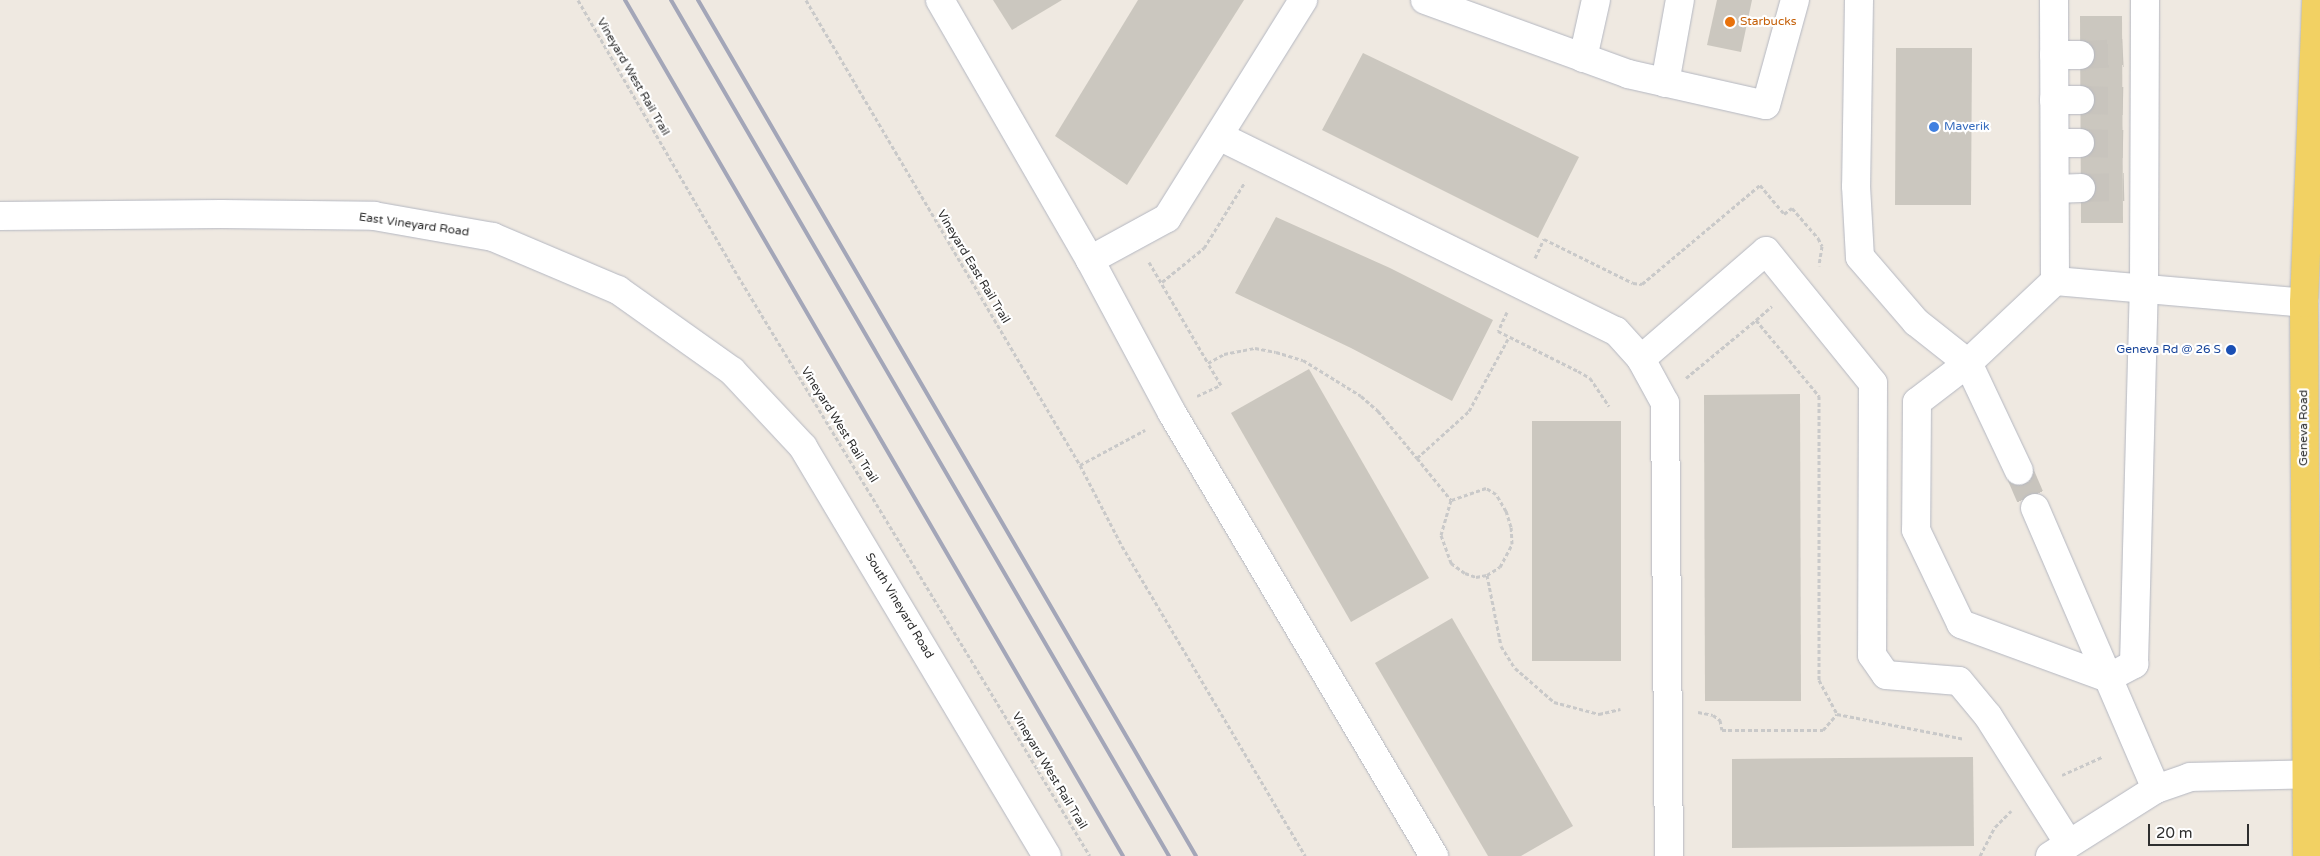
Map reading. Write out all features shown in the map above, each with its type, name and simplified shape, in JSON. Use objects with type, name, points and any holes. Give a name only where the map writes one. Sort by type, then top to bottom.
[{"type":"main road","name":"Geneva Road","points":[[2307,856],[2313,774],[2304,303],[2317,57],[2316,0]]},
{"type":"street","points":[[940,0],[1090,260],[1172,413],[1434,856]]},
{"type":"street","points":[[1090,260],[1167,218],[1303,0]]},
{"type":"street","points":[[1425,0],[1628,74],[1766,105],[1795,0]]},
{"type":"street","points":[[1583,58],[1596,0]]},
{"type":"street","points":[[1665,82],[1680,0]]},
{"type":"street","points":[[1859,0],[1856,186],[1860,257],[1916,322],[1968,363],[2019,471]]},
{"type":"street","points":[[2054,0],[2067,54],[2068,143],[2068,189],[2055,282],[1968,363],[1917,402],[1916,530],[1961,624],[2108,678],[2134,664],[2144,288],[2134,187],[2134,53],[2145,0]]},
{"type":"street","points":[[1219,136],[1616,331],[1641,359],[1666,403],[1669,856]]},
{"type":"street","name":"East Vineyard Road","points":[[0,216],[221,214],[374,216],[493,237],[618,290],[732,371]]},
{"type":"street","points":[[1641,359],[1766,251],[1873,383],[1872,655],[1886,675],[1959,681],[1988,716],[2059,850],[2156,789],[2190,777],[2313,774]]},
{"type":"street","points":[[2055,282],[2144,288],[2304,303]]},
{"type":"street","name":"South Vineyard Road","points":[[732,371],[803,447],[1047,856]]},
{"type":"street","points":[[2034,508],[2156,789]]},
{"type":"path","name":"Vineyard West Rail Trail","points":[[578,0],[738,276],[1090,856]]},
{"type":"path","name":"Vineyard East Rail Trail","points":[[806,0],[1080,465],[1122,546],[1305,856]]},
{"type":"path","points":[[1162,282],[1204,248],[1250,175]]},
{"type":"path","points":[[1532,264],[1544,240],[1633,283],[1642,284],[1760,185],[1784,214],[1792,208],[1818,238],[1822,246],[1822,256],[1815,270]]},
{"type":"path","points":[[1146,257],[1221,385],[1190,401]]},
{"type":"path","points":[[1663,398],[1779,300]]},
{"type":"path","points":[[1511,304],[1498,331],[1590,378],[1609,406]]},
{"type":"path","points":[[1756,320],[1819,396],[1819,680],[1837,714]]},
{"type":"path","points":[[1417,458],[1468,412],[1509,337]]},
{"type":"path","points":[[1208,363],[1232,350],[1255,348],[1303,360],[1378,411],[1450,500]]},
{"type":"path","points":[[1080,465],[1150,427]]},
{"type":"path","points":[[1486,488],[1496,494],[1506,511],[1512,528],[1512,544],[1500,567],[1476,577],[1465,574],[1448,556],[1441,535],[1450,500],[1486,488]]},
{"type":"path","points":[[1487,574],[1501,646],[1515,668],[1554,702],[1599,714],[1620,709]]},
{"type":"path","points":[[1694,712],[1713,715],[1720,720],[1722,730],[1823,730],[1837,714]]},
{"type":"path","points":[[1837,714],[1971,741]]},
{"type":"path","points":[[2059,777],[2102,757]]},
{"type":"path","points":[[1980,856],[1996,827],[2013,809]]},
{"type":"building","points":[[993,0],[1062,0],[1012,30]]},
{"type":"building","points":[[1138,0],[1244,0],[1127,185],[1055,136]]},
{"type":"building","name":"Starbucks","points":[[1717,0],[1752,0],[1741,52],[1707,45]]},
{"type":"building","points":[[2080,16],[2122,16],[2123,223],[2081,223]]},
{"type":"building","name":"Maverik","points":[[1896,48],[1972,48],[1971,205],[1895,205]]},
{"type":"building","points":[[1363,53],[1579,157],[1538,238],[1322,130]]},
{"type":"building","points":[[1276,217],[1390,268],[1493,320],[1452,401],[1351,348],[1235,293]]},
{"type":"building","points":[[1309,369],[1429,578],[1351,622],[1231,413]]},
{"type":"building","points":[[1800,394],[1801,701],[1705,701],[1704,395]]},
{"type":"building","points":[[1532,421],[1621,421],[1621,661],[1532,661]]},
{"type":"building","points":[[1452,618],[1573,826],[1521,856],[1488,856],[1375,663]]},
{"type":"building","points":[[1973,757],[1974,846],[1732,848],[1732,759]]},
{"type":"tunnel","points":[[2080,55],[2123,53]]},
{"type":"tunnel","points":[[2080,100],[2123,101]]},
{"type":"tunnel","points":[[2080,143],[2123,144]]},
{"type":"tunnel","points":[[2081,188],[2124,187]]},
{"type":"tunnel","points":[[2019,471],[2035,508]]},
{"type":"railway","points":[[625,0],[1123,856]]},
{"type":"railway","points":[[671,0],[1169,856]]},
{"type":"railway","points":[[698,0],[1196,856]]},
{"type":"place","name":"Starbucks","points":[[1730,22]]},
{"type":"place","name":"Maverik","points":[[1934,127]]},
{"type":"place","name":"Geneva Rd @ 26 S","points":[[2231,350]]}]
